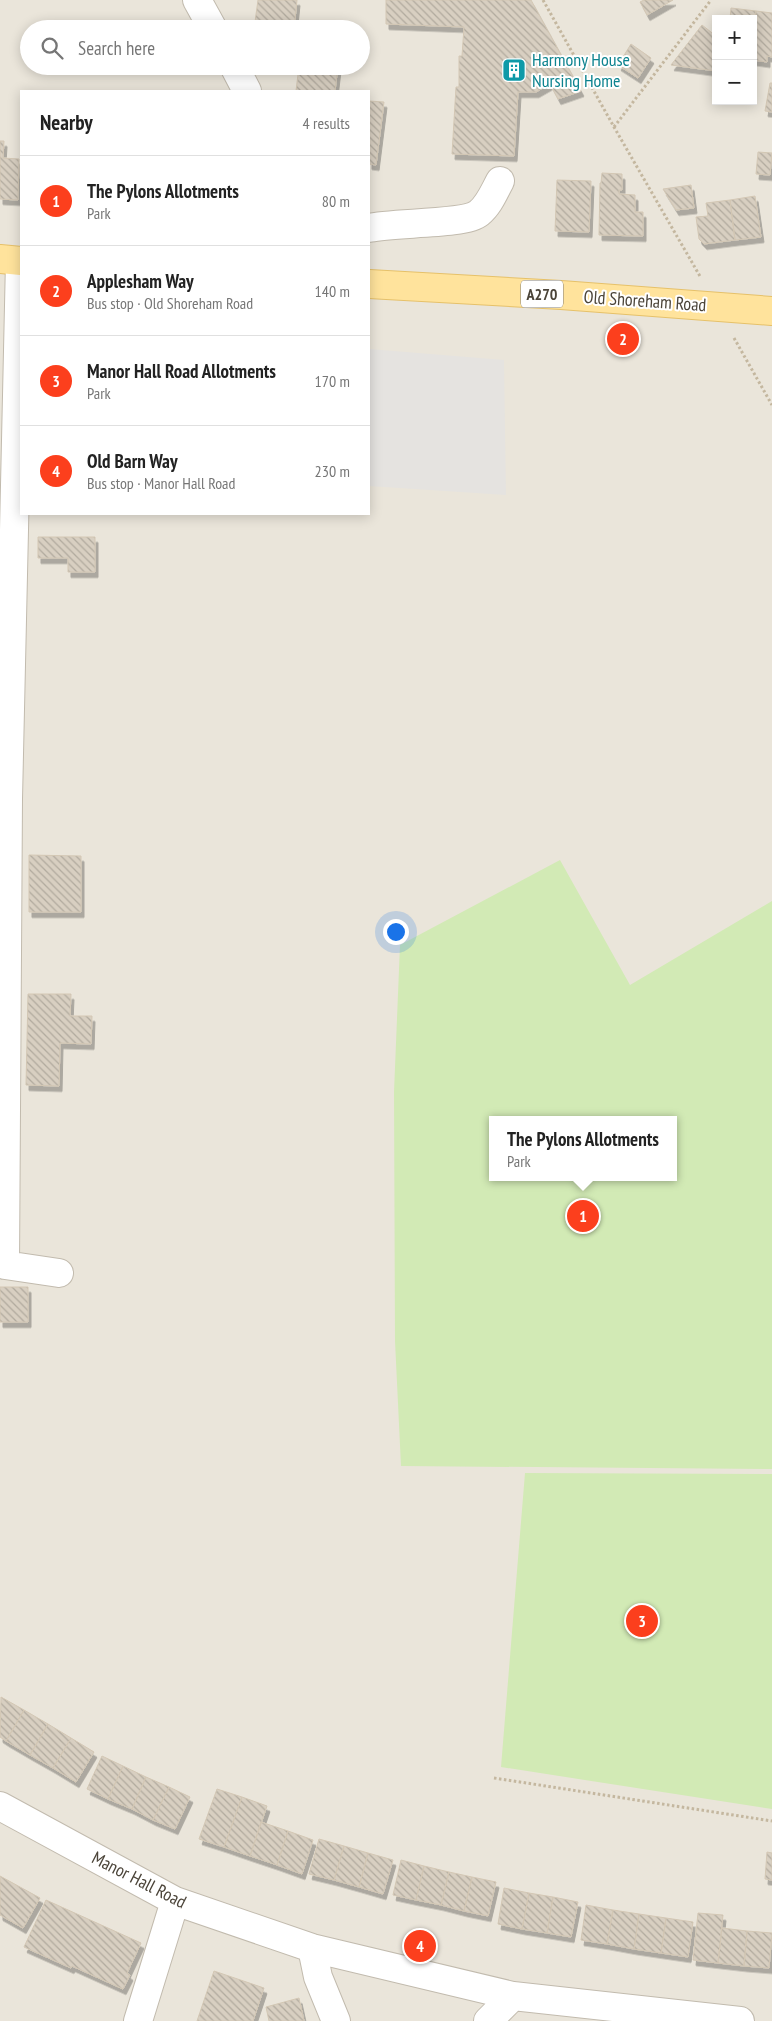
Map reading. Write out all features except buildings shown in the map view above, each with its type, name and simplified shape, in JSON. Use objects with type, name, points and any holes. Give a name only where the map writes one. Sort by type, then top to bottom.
[{"type":"main road","name":"Old Shoreham Road","points":[[370,284],[561,295],[772,311]]},
{"type":"street","points":[[197,0],[208,20]]},
{"type":"street","points":[[239,75],[246,90]]},
{"type":"street","points":[[370,228],[405,223],[451,222],[478,215],[488,203],[500,181]]},
{"type":"street","points":[[14,260],[5,1264],[59,1273]]},
{"type":"street","name":"Manor Hall Road","points":[[0,1806],[175,1901],[312,1948],[514,1996],[740,2021]]},
{"type":"street","points":[[138,2021],[175,1901]]},
{"type":"street","points":[[312,1948],[318,1977],[336,2021]]},
{"type":"street","points":[[488,2021],[514,1996]]},
{"type":"path","points":[[543,0],[614,128],[687,251],[716,307],[772,405]]},
{"type":"path","points":[[614,128],[711,0]]},
{"type":"path","points":[[494,1778],[772,1821]]},
{"type":"shaded area","points":[[0,0],[772,0],[772,2021],[0,2021]]},
{"type":"shaded area","points":[[370,349],[504,360],[506,495],[370,486]]},
{"type":"green space","points":[[560,860],[630,985],[772,901],[772,1469],[401,1466],[395,1341],[394,1092],[400,945]]},
{"type":"green space","points":[[525,1473],[772,1474],[772,1809],[501,1767]]},
{"type":"place","name":"Harmony House Nursing Home","points":[[514,70]]},
{"type":"place","name":"Applesham Way","points":[[623,339]]},
{"type":"place","name":"The Pylons Allotments","points":[[583,1216]]},
{"type":"place","name":"Manor Hall Road Allotments","points":[[642,1621]]},
{"type":"place","name":"Old Barn Way","points":[[420,1946]]}]
